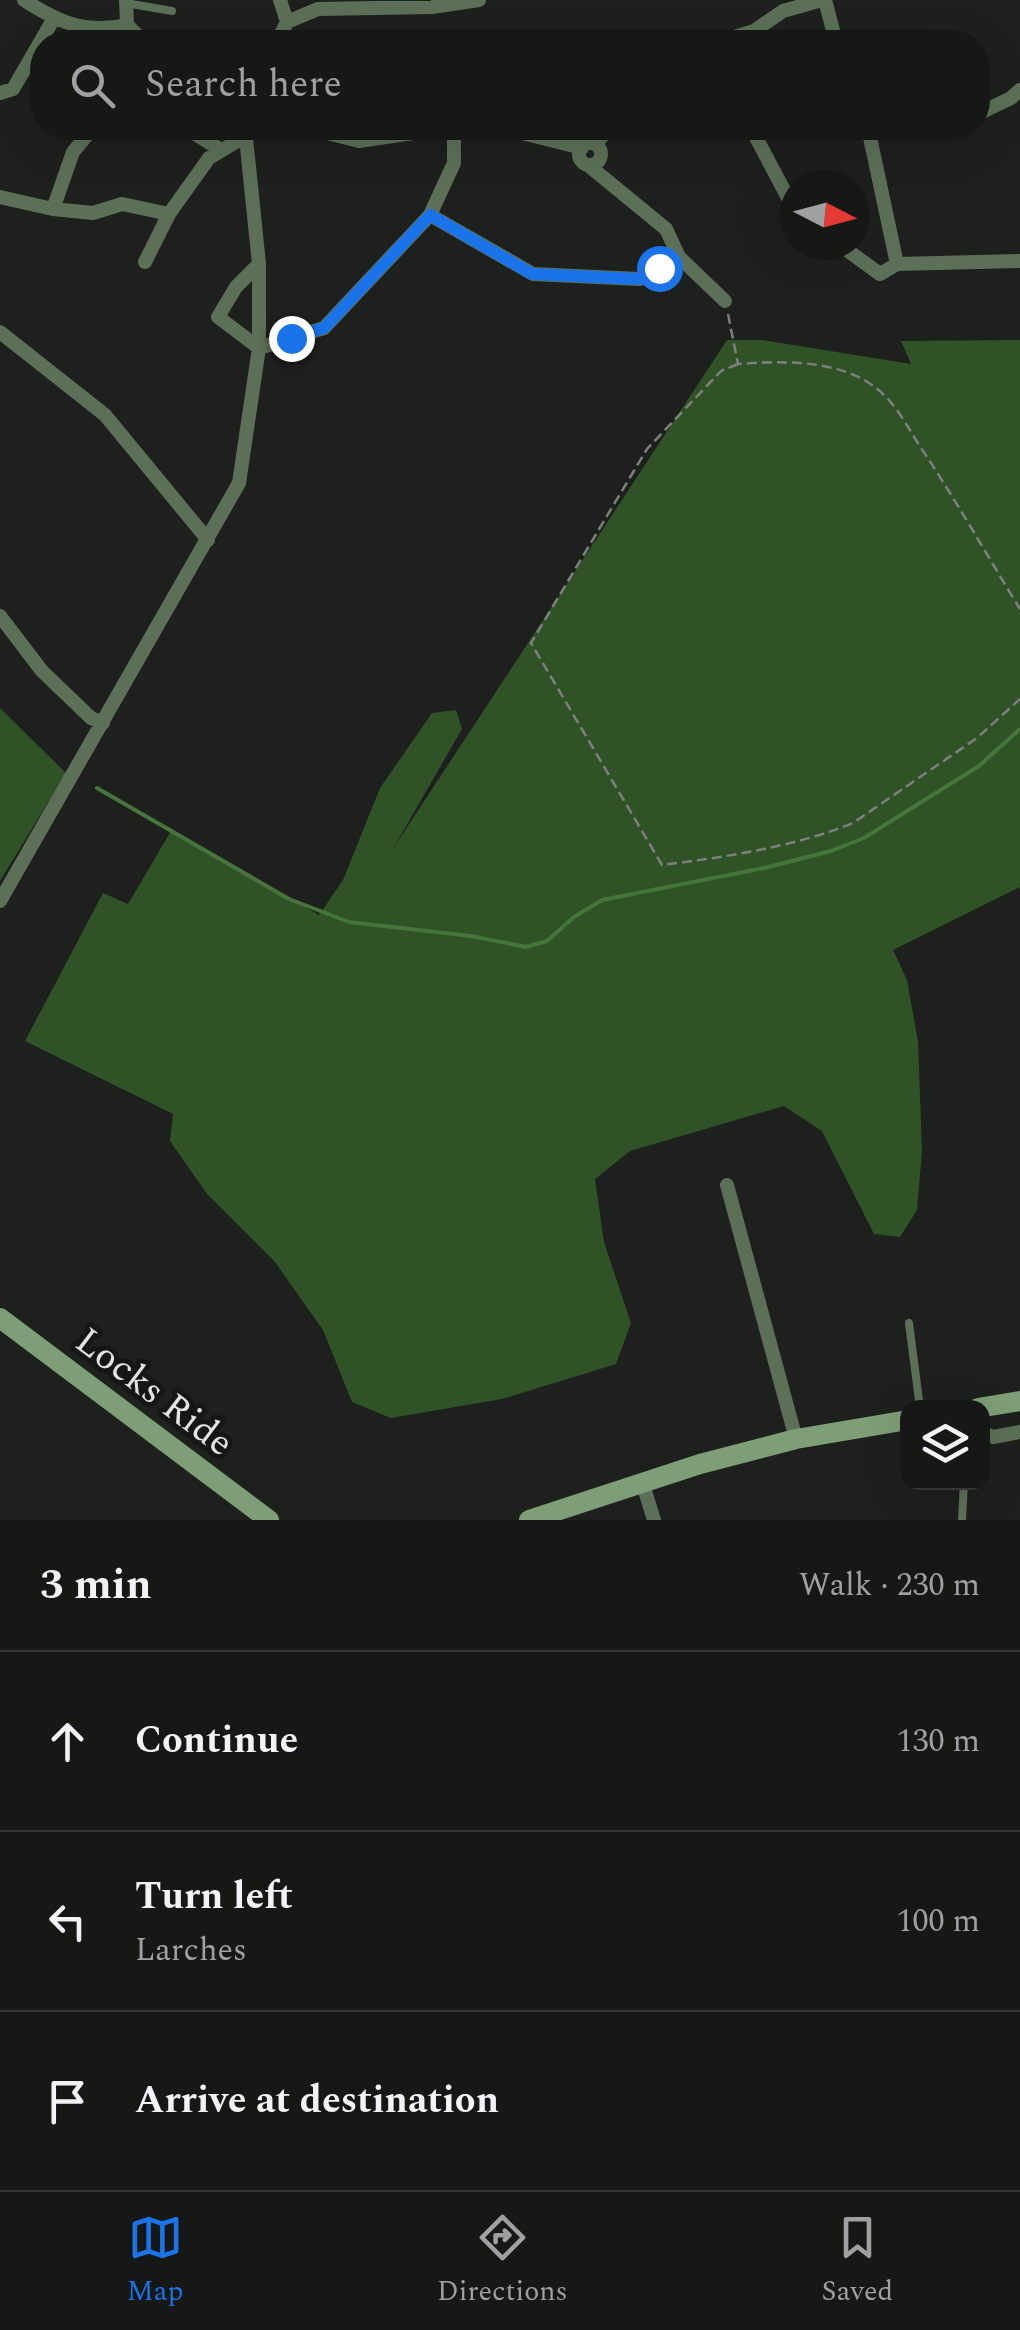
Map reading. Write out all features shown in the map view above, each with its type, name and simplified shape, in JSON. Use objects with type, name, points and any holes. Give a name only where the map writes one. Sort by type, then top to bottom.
[{"type":"main road","name":"Locks Ride","points":[[0,1318],[269,1520]]},
{"type":"main road","points":[[990,1406],[1020,1400]]},
{"type":"main road","points":[[529,1520],[642,1481],[796,1439],[900,1421]]},
{"type":"street","points":[[24,0],[54,20],[102,30],[128,24]]},
{"type":"street","points":[[280,0],[287,22]]},
{"type":"street","points":[[283,30],[287,22],[318,10],[432,7],[479,0]]},
{"type":"street","points":[[770,0],[782,12]]},
{"type":"street","points":[[755,30],[782,12],[817,0],[831,30]]},
{"type":"street","points":[[126,2],[128,24],[133,30]]},
{"type":"street","points":[[48,30],[54,20]]},
{"type":"street","points":[[0,92],[12,89],[30,59]]},
{"type":"street","points":[[990,109],[1017,99]]},
{"type":"street","points":[[52,209],[73,152],[83,140]]},
{"type":"street","points":[[205,140],[220,150]]},
{"type":"street","points":[[145,262],[169,214],[208,158],[234,140]]},
{"type":"street","points":[[0,901],[238,483],[259,348],[259,264],[246,140]]},
{"type":"street","points":[[259,348],[324,328],[430,215],[454,163],[452,140]]},
{"type":"street","points":[[542,140],[587,156],[666,229],[679,257],[726,301]]},
{"type":"street","points":[[587,156],[600,140]]},
{"type":"street","points":[[757,140],[780,183]]},
{"type":"street","points":[[871,140],[897,264]]},
{"type":"street","points":[[0,196],[52,209],[93,213],[122,204],[169,214]]},
{"type":"street","points":[[430,215],[532,274],[638,279],[679,257]]},
{"type":"street","points":[[861,260],[880,274],[897,264],[1020,261]]},
{"type":"street","points":[[259,264],[236,286],[218,317],[259,348]]},
{"type":"street","points":[[0,332],[106,415],[208,540]]},
{"type":"street","points":[[0,616],[42,671],[91,718],[103,724]]},
{"type":"street","points":[[727,1186],[796,1439]]},
{"type":"street","points":[[990,1436],[1020,1432]]},
{"type":"street","points":[[642,1481],[654,1520]]},
{"type":"lane","points":[[126,2],[172,11]]},
{"type":"lane","points":[[908,1323],[919,1400]]},
{"type":"lane","points":[[962,1520],[964,1490]]},
{"type":"path","points":[[726,301],[738,364]]},
{"type":"path","points":[[1020,608],[895,408],[874,386],[852,374],[795,362],[738,364],[708,383],[646,449],[531,643],[662,864],[776,845],[853,823],[977,738],[1020,698]]},
{"type":"green space","points":[[727,340],[762,340],[911,364],[901,341],[1020,340],[1020,887],[893,950],[907,980],[918,1042],[922,1151],[917,1210],[900,1237],[874,1234],[822,1131],[784,1106],[630,1151],[595,1179],[604,1242],[631,1323],[616,1364],[502,1399],[391,1418],[352,1402],[323,1330],[275,1262],[207,1194],[170,1141],[173,1114],[25,1041],[103,893],[128,904],[171,831],[319,915],[343,880],[380,788],[432,713],[456,710],[462,729],[394,847]]},
{"type":"green space","points":[[0,708],[66,773],[0,881]]},
{"type":"waterway","points":[[97,788],[289,899],[349,922],[471,936],[526,947],[547,941],[574,917],[602,900],[764,868],[864,838],[979,766],[1020,729]]},
{"type":"route","points":[[291,338],[324,328],[430,215],[532,274],[638,279],[659,268]]}]
